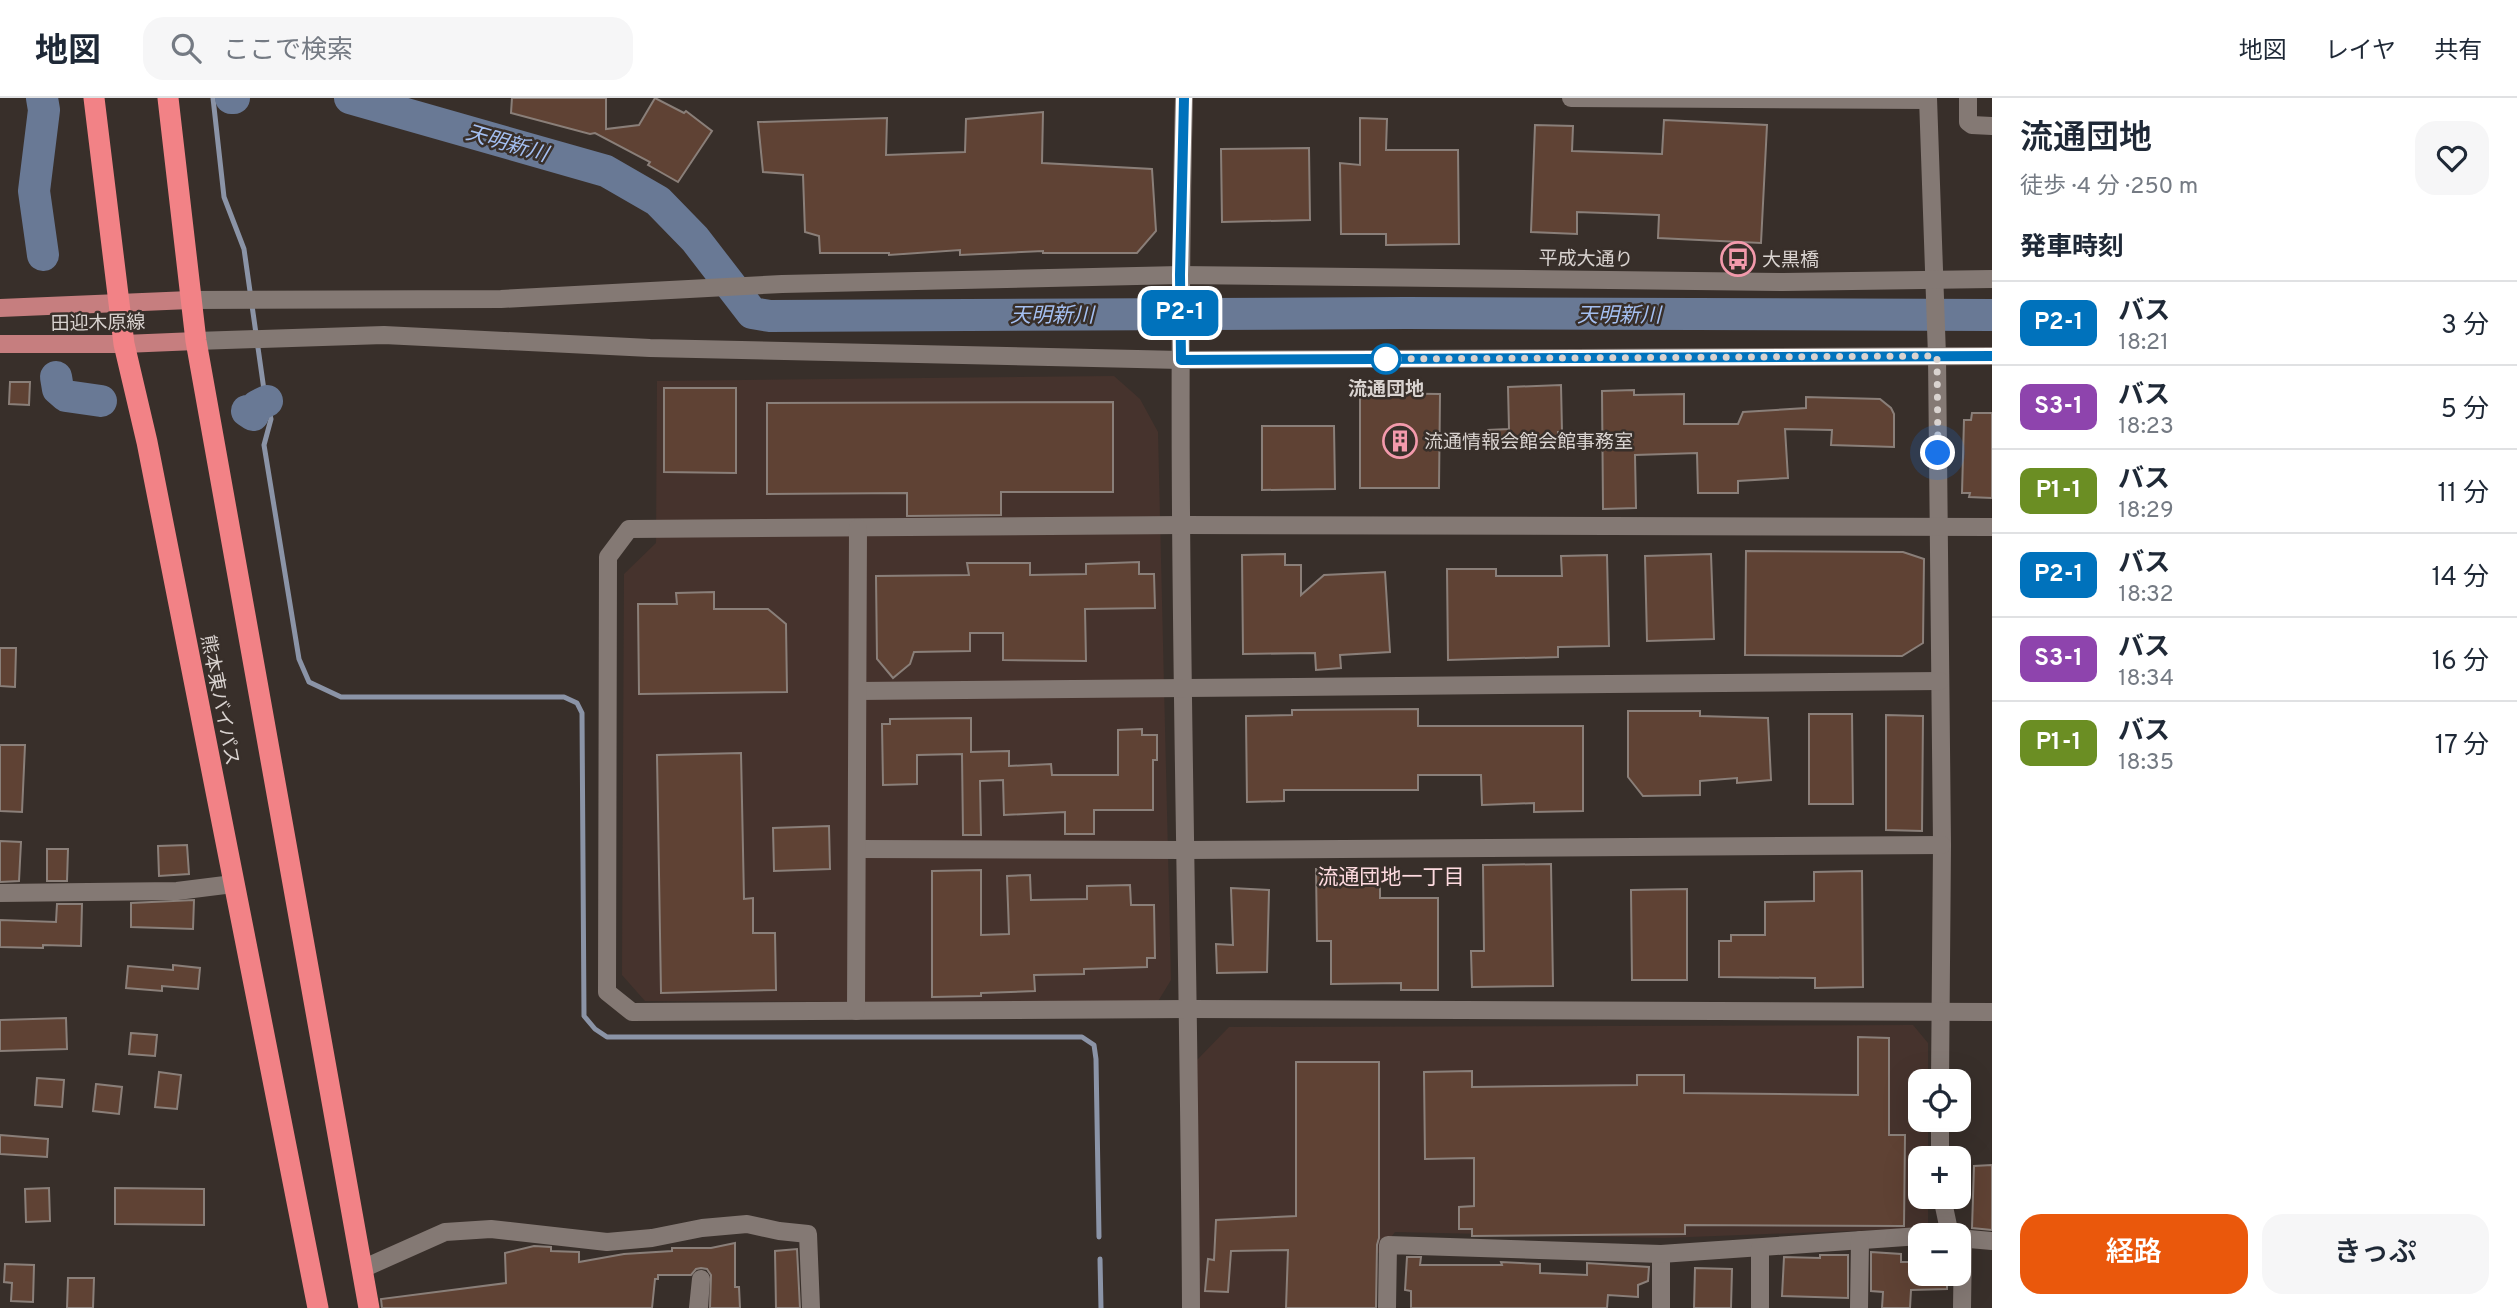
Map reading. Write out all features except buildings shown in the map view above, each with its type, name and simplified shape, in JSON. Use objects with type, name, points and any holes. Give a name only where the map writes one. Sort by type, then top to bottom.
[{"type":"highway","name":"熊本東バイパス","points":[[94,98],[124,344],[147,442],[318,1308]]},
{"type":"highway","name":"熊本東バイパス","points":[[168,98],[196,341],[369,1308]]},
{"type":"main road","name":"田迎木原線","points":[[0,308],[190,300]]},
{"type":"main road","name":"田迎木原線","points":[[0,344],[196,341]]},
{"type":"street","points":[[1184,98],[1180,353],[1191,1308]]},
{"type":"street","points":[[1572,98],[1928,99],[1937,299],[1942,845],[1940,1069]]},
{"type":"street","points":[[1968,98],[1968,122],[1972,125],[1992,126]]},
{"type":"street","name":"平成大通り","points":[[190,300],[501,299],[782,284],[1180,275],[1770,282],[1992,279]]},
{"type":"street","points":[[196,341],[384,335],[650,348],[1180,353],[1937,351],[1992,356]]},
{"type":"street","points":[[1992,527],[1183,525],[629,529],[608,557],[607,992],[632,1012],[1189,1009],[1992,1012]]},
{"type":"street","points":[[856,1011],[858,528]]},
{"type":"street","points":[[858,691],[1940,681]]},
{"type":"street","points":[[858,849],[1186,850],[1942,845]]},
{"type":"street","points":[[0,893],[177,891],[233,884]]},
{"type":"street","points":[[362,1269],[445,1231],[491,1229],[607,1242],[747,1224],[808,1234],[811,1308]]},
{"type":"street","points":[[1387,1308],[1388,1245],[1661,1254],[1908,1237]]},
{"type":"street","points":[[1971,1239],[1992,1241]]},
{"type":"street","points":[[1859,1308],[1860,1240]]},
{"type":"street","points":[[1759,1308],[1760,1248]]},
{"type":"street","points":[[1661,1254],[1661,1308]]},
{"type":"street","points":[[1959,1286],[1962,1308]]},
{"type":"shaded area","points":[[1114,376],[1140,399],[1158,432],[1171,980],[1157,1003],[645,1001],[622,975],[624,574],[656,543],[657,381]]},
{"type":"shaded area","points":[[1913,1025],[1928,1043],[1928,1069],[1908,1069],[1908,1132],[1928,1132],[1928,1146],[1908,1146],[1908,1209],[1928,1209],[1928,1223],[1908,1223],[1908,1229],[1664,1238],[1395,1232],[1376,1256],[1376,1308],[1198,1308],[1197,1060],[1229,1027]]},
{"type":"waterway","points":[[42,98],[44,110],[34,191],[43,255]]},
{"type":"waterway","points":[[213,98],[224,197],[244,249],[264,390],[271,419],[264,445],[299,659],[309,682],[341,697],[564,697],[577,703],[582,713],[584,1016],[595,1029],[607,1037],[1082,1037],[1094,1045],[1099,1237]]},
{"type":"waterway","name":"天明新川","points":[[350,98],[606,171],[658,201],[695,239],[752,313],[770,316],[1407,313],[1992,315]]},
{"type":"waterway","points":[[56,377],[58,389],[66,396],[101,401]]},
{"type":"waterway","points":[[247,411],[253,415],[257,406],[267,401]]},
{"type":"waterway","points":[[1100,1259],[1101,1308]]},
{"type":"bus line","name":"P2-1","points":[[1184,98],[1181,360],[1992,356]]},
{"type":"place","name":"大黒橋","points":[[1738,259]]},
{"type":"place","name":"流通団地","points":[[1386,359]]},
{"type":"place","name":"流通情報会館会館事務室","points":[[1400,441]]},
{"type":"district","name":"流通団地一丁目","points":[[1391,877]]},
{"type":"route","points":[[1386,359],[1937,356],[1938,453]]}]
